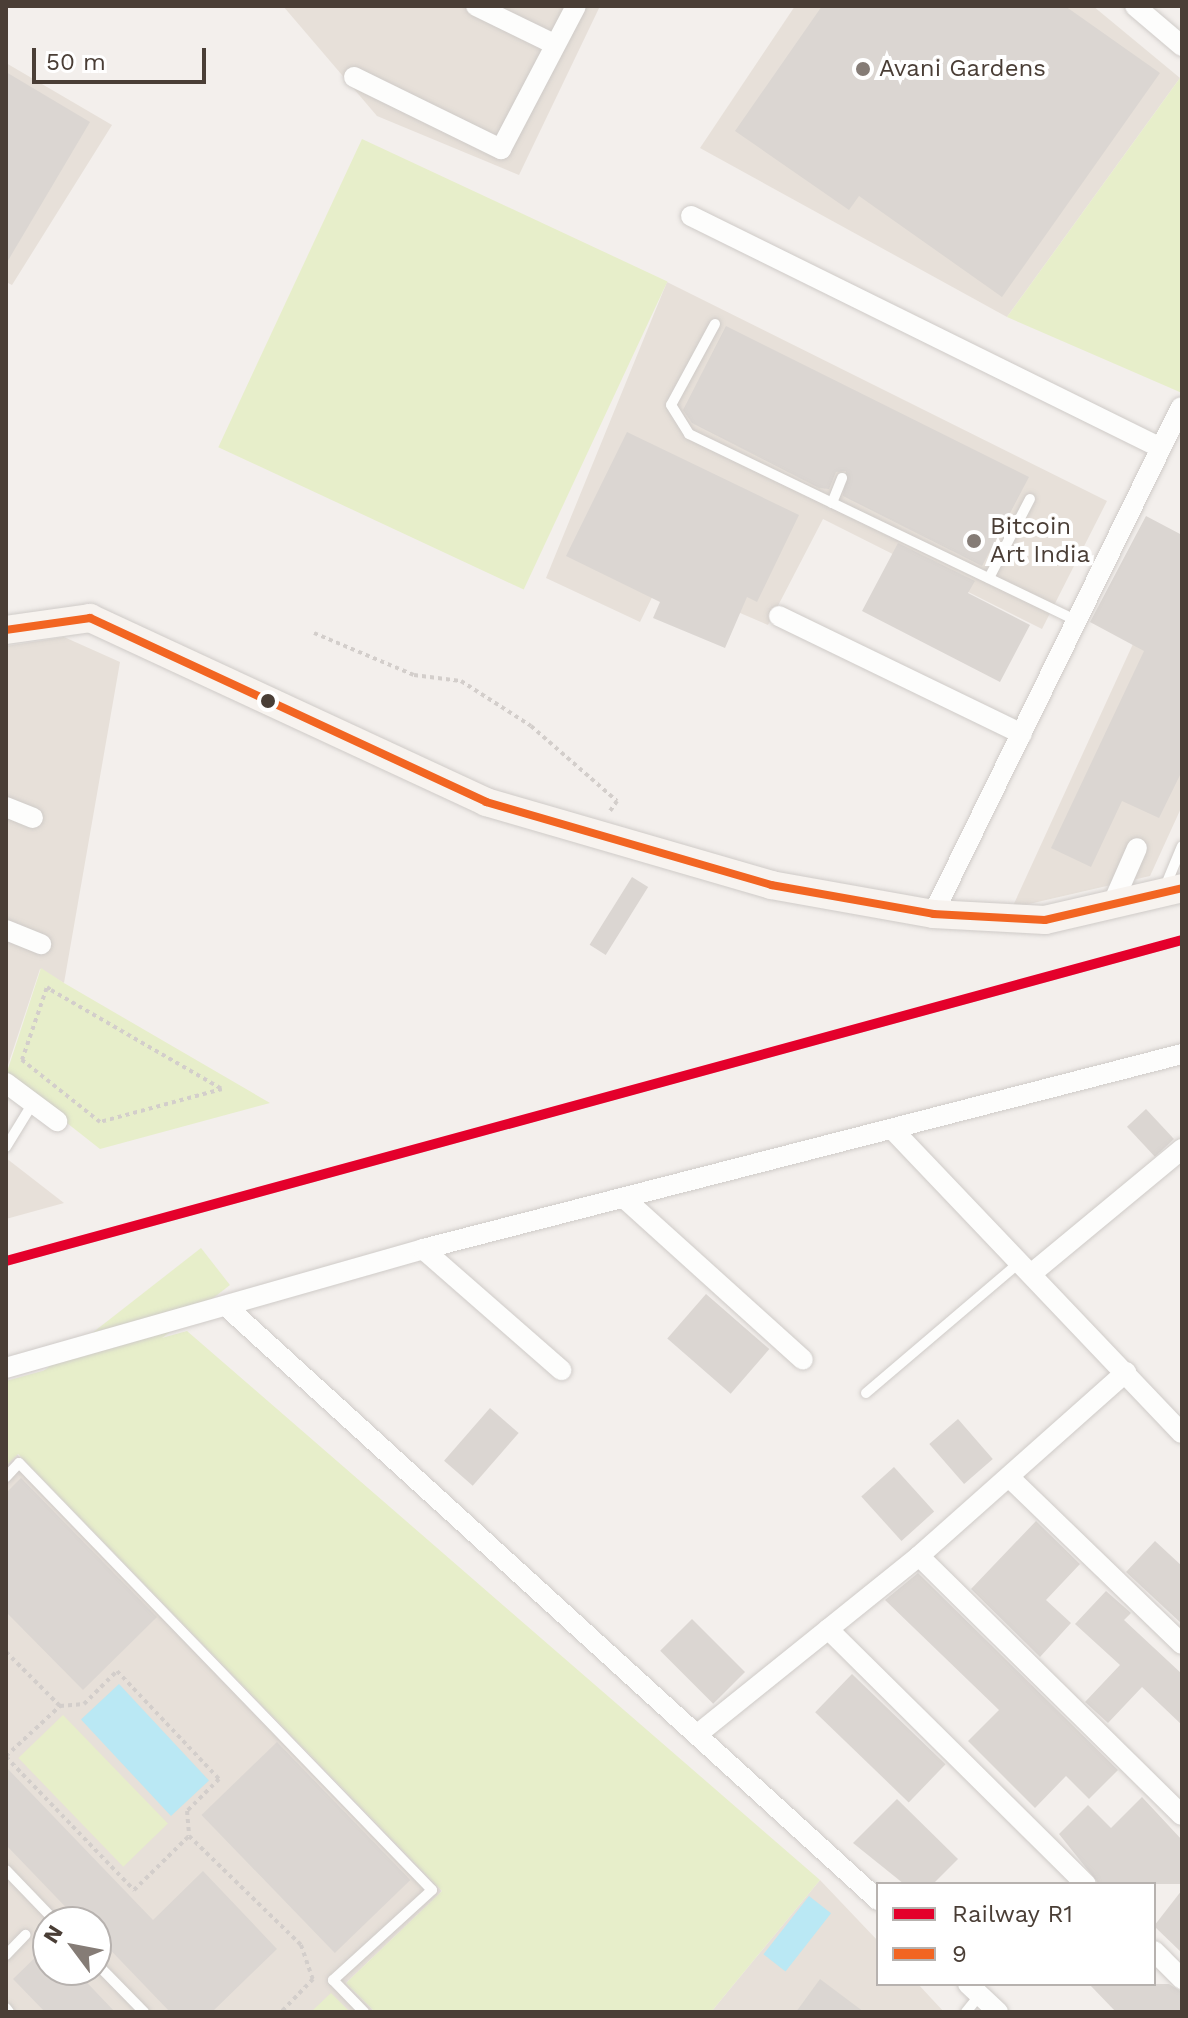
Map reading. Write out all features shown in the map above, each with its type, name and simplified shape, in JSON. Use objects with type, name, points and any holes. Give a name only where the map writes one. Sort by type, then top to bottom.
[{"type":"street","points":[[476,6],[554,44]]},
{"type":"street","points":[[354,77],[501,149],[576,6]]},
{"type":"street","points":[[1135,6],[1182,46]]},
{"type":"street","points":[[691,216],[1161,448]]},
{"type":"street","points":[[933,914],[1181,407]]},
{"type":"street","points":[[779,616],[1022,734]]},
{"type":"street","points":[[6,630],[90,618],[486,802],[771,885],[933,914],[1045,920],[1173,890]]},
{"type":"street","points":[[6,807],[33,818]]},
{"type":"street","points":[[1112,905],[1137,848]]},
{"type":"street","points":[[6,930],[41,944]]},
{"type":"street","points":[[6,1368],[423,1249],[894,1131],[1182,1054]]},
{"type":"street","points":[[6,1083],[57,1121]]},
{"type":"street","points":[[894,1131],[1182,1433]]},
{"type":"street","points":[[1026,1268],[1182,1149]]},
{"type":"street","points":[[624,1198],[803,1360]]},
{"type":"street","points":[[423,1249],[561,1370]]},
{"type":"street","points":[[227,1307],[699,1733],[876,1898]]},
{"type":"street","points":[[699,1733],[919,1556],[1126,1372]]},
{"type":"street","points":[[1010,1478],[1182,1644]]},
{"type":"street","points":[[919,1556],[1182,1815]]},
{"type":"street","points":[[828,1629],[1084,1882]]},
{"type":"street","points":[[1156,1953],[1182,1979]]},
{"type":"street","points":[[974,1989],[998,2012]]},
{"type":"lane","points":[[715,324],[671,405],[678,425],[1077,621]]},
{"type":"lane","points":[[832,503],[842,478]]},
{"type":"lane","points":[[989,578],[1030,499]]},
{"type":"lane","points":[[1173,890],[1182,846]]},
{"type":"lane","points":[[6,1147],[33,1103]]},
{"type":"lane","points":[[866,1393],[1026,1268]]},
{"type":"lane","points":[[6,1477],[19,1463],[432,1890],[333,1980],[364,2012]]},
{"type":"lane","points":[[6,1870],[41,1906]]},
{"type":"lane","points":[[6,1955],[25,1935]]},
{"type":"lane","points":[[112,1979],[144,2012]]},
{"type":"lane","points":[[966,2012],[974,1989]]},
{"type":"path","points":[[314,633],[414,675],[461,681],[531,726],[617,801],[597,834]]},
{"type":"path","points":[[47,987],[222,1089],[100,1122],[22,1060],[47,987]]},
{"type":"path","points":[[6,1652],[60,1706]]},
{"type":"path","points":[[189,1836],[134,1890],[6,1756],[60,1706],[84,1704],[117,1671],[219,1779],[187,1811],[189,1836],[301,1945],[313,1979],[281,2012]]},
{"type":"shaded area","points":[[283,6],[600,6],[519,175],[377,116]]},
{"type":"shaded area","points":[[795,6],[1093,6],[1180,78],[1007,317],[700,148]]},
{"type":"shaded area","points":[[6,63],[112,125],[12,285],[6,282]]},
{"type":"shaded area","points":[[667,282],[1107,501],[1042,629],[823,519],[768,625],[661,579],[640,622],[546,578]]},
{"type":"shaded area","points":[[1182,537],[1182,806],[1150,876],[1012,908]]},
{"type":"shaded area","points":[[64,637],[120,662],[64,983],[40,969],[6,1071],[6,646]]},
{"type":"shaded area","points":[[6,1158],[64,1203],[6,1219]]},
{"type":"shaded area","points":[[17,1454],[442,1891],[346,1983],[375,2012],[6,2012],[6,1466]]},
{"type":"shaded area","points":[[820,1880],[876,1939],[876,1986],[920,1986],[944,2012],[711,2012]]},
{"type":"green space","points":[[1180,78],[1182,80],[1182,393],[1007,317]]},
{"type":"green space","points":[[362,139],[667,281],[524,590],[218,447]]},
{"type":"green space","points":[[41,968],[270,1103],[100,1149],[6,1075]]},
{"type":"green space","points":[[201,1248],[230,1285],[70,1410],[41,1373]]},
{"type":"green space","points":[[187,1331],[820,1880],[711,2012],[375,2012],[346,1983],[442,1891],[18,1454],[6,1466],[6,1381]]},
{"type":"green space","points":[[63,1715],[168,1824],[123,1867],[18,1758]]},
{"type":"green space","points":[[331,1993],[350,2012],[311,2012]]},
{"type":"water","points":[[119,1684],[209,1781],[171,1816],[81,1719]]},
{"type":"water","points":[[809,1896],[831,1913],[786,1972],[763,1954]]},
{"type":"building","points":[[822,6],[1065,6],[1160,73],[1002,297],[859,196],[849,210],[735,131]]},
{"type":"building","points":[[6,72],[90,122],[6,264]]},
{"type":"building","points":[[726,326],[1029,477],[982,566],[843,496],[846,471],[836,472],[829,489],[819,488],[692,423],[683,410]]},
{"type":"building","points":[[627,432],[799,515],[757,602],[747,597],[725,648],[653,618],[660,602],[566,556]]},
{"type":"building","points":[[1146,516],[1182,535],[1182,771],[1159,818],[1122,801],[1091,867],[1051,848],[1144,651],[1090,622]]},
{"type":"building","points":[[898,543],[975,581],[968,593],[1030,625],[1000,682],[862,611]]},
{"type":"building","points":[[632,877],[648,887],[606,955],[590,945]]},
{"type":"building","points":[[1146,1109],[1174,1139],[1155,1157],[1127,1127]]},
{"type":"building","points":[[706,1294],[769,1349],[731,1394],[667,1339]]},
{"type":"building","points":[[490,1408],[519,1433],[473,1486],[444,1461]]},
{"type":"building","points":[[958,1419],[993,1459],[964,1484],[929,1444]]},
{"type":"building","points":[[894,1467],[934,1512],[901,1541],[861,1496]]},
{"type":"building","points":[[21,1478],[157,1617],[83,1690],[6,1612],[6,1493]]},
{"type":"building","points":[[1036,1521],[1080,1564],[1046,1600],[1071,1623],[1040,1657],[971,1589]]},
{"type":"building","points":[[1155,1541],[1182,1566],[1182,1624],[1126,1572]]},
{"type":"building","points":[[918,1573],[1118,1770],[1089,1799],[1066,1776],[1035,1808],[968,1741],[999,1710],[885,1600]]},
{"type":"building","points":[[1106,1591],[1131,1613],[1124,1620],[1182,1674],[1182,1725],[1142,1687],[1108,1723],[1085,1702],[1120,1665],[1075,1624]]},
{"type":"building","points":[[692,1619],[745,1672],[713,1704],[660,1651]]},
{"type":"building","points":[[852,1674],[946,1764],[909,1802],[815,1712]]},
{"type":"building","points":[[277,1742],[410,1880],[335,1953],[201,1815]]},
{"type":"building","points":[[6,1767],[153,1920],[203,1871],[277,1949],[212,2012],[170,2012],[112,1952],[112,1906],[65,1906],[6,1845]]},
{"type":"building","points":[[1142,1797],[1182,1840],[1182,1884],[1097,1882],[1059,1834],[1088,1805],[1111,1828]]},
{"type":"building","points":[[897,1799],[958,1859],[935,1882],[902,1882],[853,1843]]},
{"type":"building","points":[[1182,1890],[1182,1953],[1156,1928],[1156,1923]]},
{"type":"building","points":[[32,1961],[32,1986],[90,1986],[115,2012],[45,2012],[13,1979]]},
{"type":"building","points":[[820,1979],[864,2012],[796,2012]]},
{"type":"building","points":[[1169,1984],[1182,1992],[1182,2012],[1116,2012],[1091,1986]]},
{"type":"railway","points":[[6,1261],[1182,940]]},
{"type":"rail line","name":"R1","points":[[6,1261],[1182,940]]},
{"type":"transit line","name":"9","points":[[6,630],[90,618],[486,802],[771,885],[933,914],[1045,920],[1182,888]]},
{"type":"place","name":"Avani Gardens","points":[[863,69]]},
{"type":"place","name":"Bitcoin Art India","points":[[974,541]]}]
